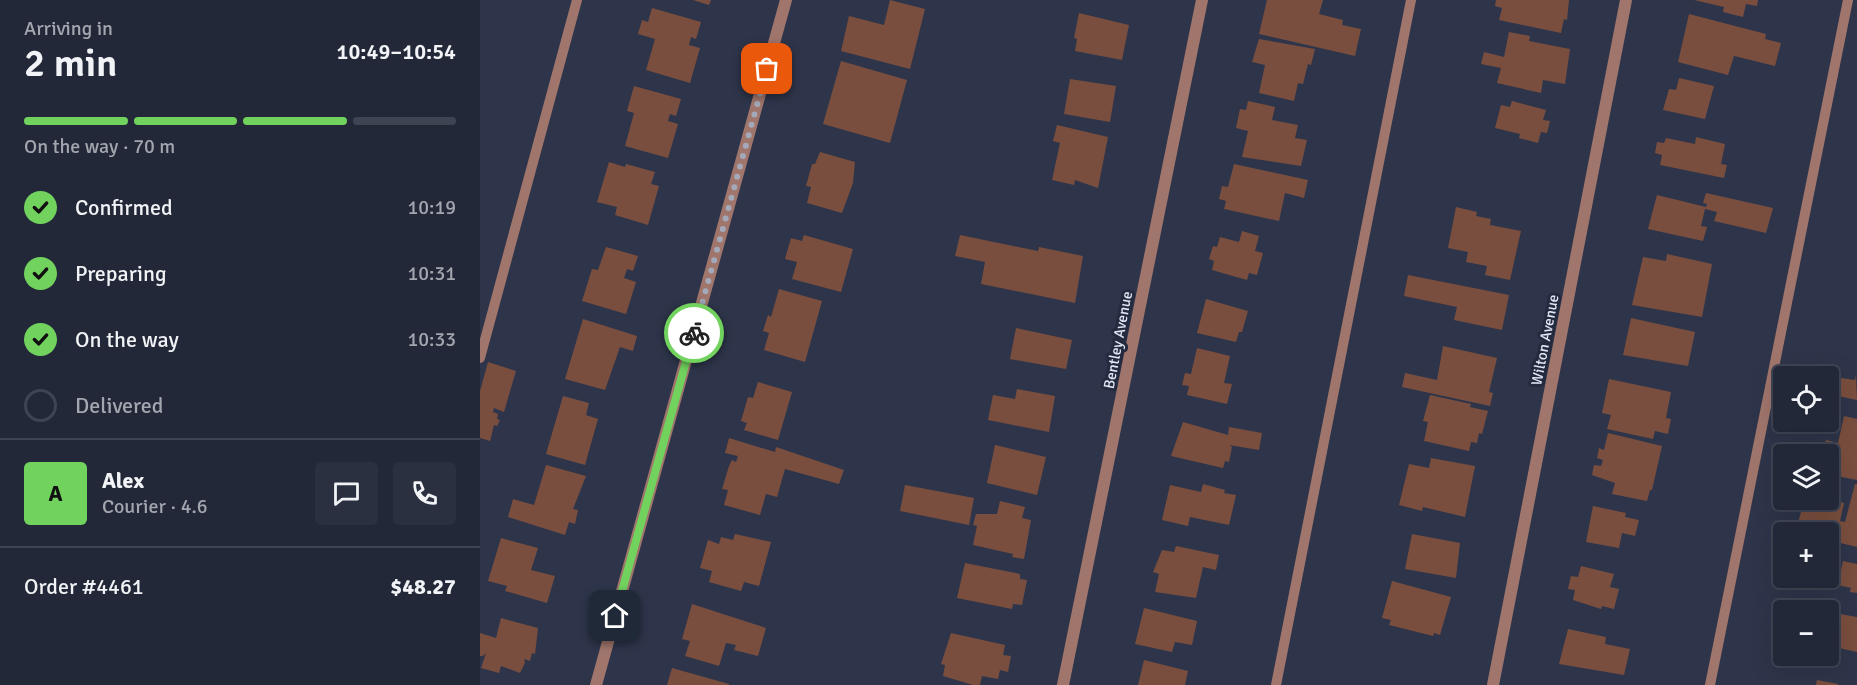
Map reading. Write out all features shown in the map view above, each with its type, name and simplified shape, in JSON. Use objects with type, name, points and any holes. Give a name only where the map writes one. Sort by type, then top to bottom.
[{"type":"street","points":[[596,685],[786,0]]},
{"type":"street","name":"Bentley Avenue","points":[[1063,685],[1202,0]]},
{"type":"street","name":"Wilton Avenue","points":[[1493,685],[1626,0]]},
{"type":"lane","points":[[480,358],[577,0]]},
{"type":"lane","points":[[1276,685],[1411,0]]},
{"type":"lane","points":[[1710,685],[1848,0]]},
{"type":"building","points":[[693,0],[711,0],[709,5]]},
{"type":"building","points":[[890,0],[925,9],[910,69],[841,51],[849,16],[884,25]]},
{"type":"building","points":[[1267,0],[1323,0],[1319,14],[1343,20],[1342,25],[1361,29],[1355,56],[1259,34]]},
{"type":"building","points":[[1496,0],[1569,0],[1567,20],[1564,19],[1561,33],[1499,20],[1502,8],[1495,6]]},
{"type":"building","points":[[1694,0],[1758,0],[1757,6],[1746,4],[1743,17],[1723,12],[1724,7]]},
{"type":"building","points":[[652,8],[701,22],[696,39],[691,37],[689,45],[700,48],[690,83],[646,70],[655,39],[638,34],[642,20],[648,22]]},
{"type":"building","points":[[1079,13],[1129,25],[1122,60],[1075,51],[1077,39],[1074,38]]},
{"type":"building","points":[[1689,14],[1766,34],[1765,39],[1781,43],[1775,66],[1734,56],[1728,75],[1678,62]]},
{"type":"building","points":[[1509,32],[1530,36],[1529,41],[1570,49],[1565,84],[1543,80],[1541,93],[1497,83],[1501,68],[1481,64],[1484,52],[1504,57]]},
{"type":"building","points":[[1259,39],[1315,49],[1303,84],[1298,83],[1294,101],[1259,93],[1265,65],[1252,62]]},
{"type":"building","points":[[841,61],[907,80],[890,143],[823,124]]},
{"type":"building","points":[[1679,78],[1714,86],[1705,119],[1663,110],[1669,89],[1676,90]]},
{"type":"building","points":[[1070,79],[1116,86],[1110,122],[1064,114]]},
{"type":"building","points":[[634,86],[681,99],[676,116],[670,114],[668,121],[678,124],[668,158],[625,146],[634,113],[627,111]]},
{"type":"building","points":[[1248,101],[1275,107],[1272,120],[1298,125],[1295,138],[1307,140],[1301,166],[1242,157],[1248,131],[1236,128],[1240,109],[1246,110]]},
{"type":"building","points":[[1512,101],[1546,110],[1543,120],[1550,121],[1547,133],[1541,132],[1538,143],[1519,138],[1520,134],[1495,128],[1501,105],[1510,107]]},
{"type":"building","points":[[1057,125],[1108,137],[1098,188],[1075,180],[1074,185],[1052,180],[1060,143],[1053,141]]},
{"type":"building","points":[[1696,137],[1725,144],[1721,164],[1727,165],[1724,178],[1660,165],[1662,155],[1655,153],[1657,142],[1664,143],[1666,138],[1695,144]]},
{"type":"building","points":[[820,152],[855,162],[853,183],[842,213],[807,203],[811,187],[806,186],[812,164],[815,164]]},
{"type":"building","points":[[609,162],[655,172],[651,184],[659,186],[648,225],[615,215],[617,207],[597,202]]},
{"type":"building","points":[[1234,164],[1308,180],[1304,198],[1285,193],[1279,221],[1224,209],[1226,201],[1219,199],[1222,186],[1228,187]]},
{"type":"building","points":[[1706,193],[1773,208],[1766,233],[1714,221],[1717,212],[1705,209],[1701,226],[1707,227],[1703,241],[1648,229],[1657,195],[1706,207],[1707,204],[1703,203]]},
{"type":"building","points":[[1456,207],[1477,212],[1476,216],[1491,219],[1490,225],[1521,231],[1510,280],[1485,275],[1487,266],[1466,262],[1468,252],[1448,248]]},
{"type":"building","points":[[1242,231],[1259,236],[1255,251],[1263,253],[1257,275],[1249,273],[1247,280],[1212,270],[1214,261],[1209,259],[1213,246],[1217,247],[1220,237],[1239,242]]},
{"type":"building","points":[[804,235],[853,249],[841,292],[792,279],[797,262],[785,259],[791,238],[802,241]]},
{"type":"building","points":[[960,235],[1038,251],[1039,247],[1083,256],[1075,303],[981,284],[985,262],[955,256]]},
{"type":"building","points":[[606,247],[638,256],[633,271],[627,269],[624,278],[636,282],[626,314],[582,301],[592,269],[598,270]]},
{"type":"building","points":[[1667,254],[1712,264],[1702,317],[1632,305],[1643,257],[1666,261]]},
{"type":"building","points":[[1408,275],[1509,295],[1502,330],[1454,320],[1457,307],[1404,296]]},
{"type":"building","points":[[779,289],[822,301],[805,362],[764,350],[769,333],[763,331],[768,315],[771,317]]},
{"type":"building","points":[[1206,299],[1248,311],[1242,332],[1239,332],[1236,342],[1197,333]]},
{"type":"building","points":[[1631,318],[1695,332],[1688,366],[1623,355]]},
{"type":"building","points":[[583,319],[637,336],[633,351],[620,347],[605,390],[565,379]]},
{"type":"building","points":[[1016,328],[1072,340],[1066,369],[1010,359]]},
{"type":"building","points":[[1443,346],[1497,358],[1489,392],[1493,393],[1490,406],[1402,387],[1405,373],[1437,380]]},
{"type":"building","points":[[1197,348],[1230,356],[1224,383],[1232,384],[1227,404],[1187,395],[1189,386],[1182,385],[1185,373],[1191,374]]},
{"type":"building","points":[[488,362],[516,371],[504,412],[494,408],[493,412],[498,414],[497,419],[500,420],[497,426],[494,425],[490,441],[480,438],[480,391]]},
{"type":"building","points":[[1856,375],[1857,400],[1839,396],[1839,378],[1855,380]]},
{"type":"building","points":[[1609,379],[1671,392],[1666,418],[1671,419],[1668,434],[1655,431],[1653,439],[1607,429],[1611,415],[1602,413]]},
{"type":"building","points":[[758,382],[792,392],[778,440],[744,430],[747,423],[741,421],[748,397],[753,398]]},
{"type":"building","points":[[1017,389],[1055,396],[1049,432],[988,420],[993,395],[1015,399]]},
{"type":"building","points":[[1430,395],[1471,404],[1470,407],[1488,411],[1482,434],[1479,433],[1477,443],[1471,442],[1469,451],[1424,441],[1428,422],[1423,421]]},
{"type":"building","points":[[563,396],[589,403],[586,415],[598,419],[585,465],[546,454]]},
{"type":"building","points":[[1844,416],[1857,419],[1857,480],[1839,477],[1839,444],[1825,444],[1826,440],[1838,443]]},
{"type":"building","points":[[1183,422],[1228,435],[1229,427],[1262,433],[1259,450],[1229,445],[1232,447],[1229,462],[1225,461],[1223,468],[1171,456]]},
{"type":"building","points":[[1608,433],[1662,446],[1652,490],[1650,490],[1647,501],[1612,494],[1615,483],[1592,475],[1594,465],[1601,466],[1603,460],[1597,458],[1599,448],[1604,450]]},
{"type":"building","points":[[729,438],[775,452],[776,447],[844,470],[839,484],[785,469],[777,497],[766,494],[760,515],[724,505],[728,490],[722,489],[729,466],[732,460],[736,462],[738,456],[725,453]]},
{"type":"building","points":[[995,445],[1046,457],[1037,495],[987,483]]},
{"type":"building","points":[[1431,458],[1475,466],[1465,517],[1423,507],[1422,511],[1399,505],[1409,464],[1429,468]]},
{"type":"building","points":[[546,465],[586,476],[573,509],[578,510],[575,524],[569,522],[565,535],[508,517],[513,499],[534,505]]},
{"type":"building","points":[[1203,484],[1225,490],[1224,493],[1236,495],[1229,525],[1190,517],[1188,526],[1162,520],[1170,485],[1201,492]]},
{"type":"building","points":[[1855,484],[1857,484],[1857,547],[1839,543],[1839,522],[1798,522],[1801,510],[1839,510],[1839,502],[1844,503],[1840,521],[1845,522]]},
{"type":"building","points":[[905,485],[974,498],[969,525],[900,511]]},
{"type":"building","points":[[1000,501],[1025,507],[1022,518],[1031,520],[1024,559],[1012,557],[1013,554],[973,545],[977,526],[973,525],[976,514],[997,514]]},
{"type":"building","points":[[1593,506],[1626,513],[1625,517],[1639,520],[1635,536],[1622,533],[1619,548],[1586,542]]},
{"type":"building","points":[[735,534],[771,542],[759,586],[744,582],[741,591],[709,582],[712,571],[700,568],[708,540],[719,544],[721,537],[733,540]]},
{"type":"building","points":[[1412,534],[1460,543],[1456,578],[1405,569]]},
{"type":"building","points":[[501,538],[538,548],[531,570],[555,576],[547,603],[505,591],[507,586],[488,581]]},
{"type":"building","points":[[1176,546],[1219,555],[1216,570],[1203,567],[1196,598],[1155,592],[1159,574],[1153,572],[1162,550],[1174,552]]},
{"type":"building","points":[[1843,561],[1857,564],[1857,593],[1850,592],[1851,588],[1839,585]]},
{"type":"building","points":[[965,563],[1020,574],[1020,579],[1027,580],[1022,605],[1013,604],[1012,609],[957,598]]},
{"type":"building","points":[[1581,566],[1614,574],[1610,587],[1619,589],[1614,609],[1602,606],[1601,609],[1573,600],[1575,590],[1568,589],[1571,576],[1578,577]]},
{"type":"building","points":[[1392,581],[1451,597],[1440,635],[1434,633],[1433,636],[1389,625],[1391,620],[1382,618]]},
{"type":"building","points":[[692,604],[766,628],[758,656],[734,650],[736,645],[726,643],[719,666],[685,656],[690,641],[682,639]]},
{"type":"building","points":[[1144,608],[1197,621],[1192,645],[1175,642],[1172,652],[1135,644]]},
{"type":"building","points":[[1839,614],[1857,617],[1857,652],[1839,648]]},
{"type":"building","points":[[501,618],[538,628],[535,654],[532,653],[530,661],[524,659],[525,663],[520,673],[501,666],[499,673],[481,668],[486,653],[480,656],[480,633],[496,638]]},
{"type":"building","points":[[1568,629],[1606,637],[1605,644],[1630,649],[1624,675],[1559,664]]},
{"type":"building","points":[[951,633],[1005,645],[1003,655],[1011,656],[1008,672],[1000,670],[998,679],[982,676],[980,685],[943,676],[945,665],[941,664]]},
{"type":"building","points":[[1144,660],[1188,671],[1185,685],[1138,685]]},
{"type":"building","points":[[672,668],[729,684],[729,685],[667,685]]},
{"type":"building","points":[[1817,680],[1838,684],[1838,685],[1816,685]]},
{"type":"way so far","points":[[694,333],[767,69]]},
{"type":"route","points":[[615,616],[694,333]]}]
